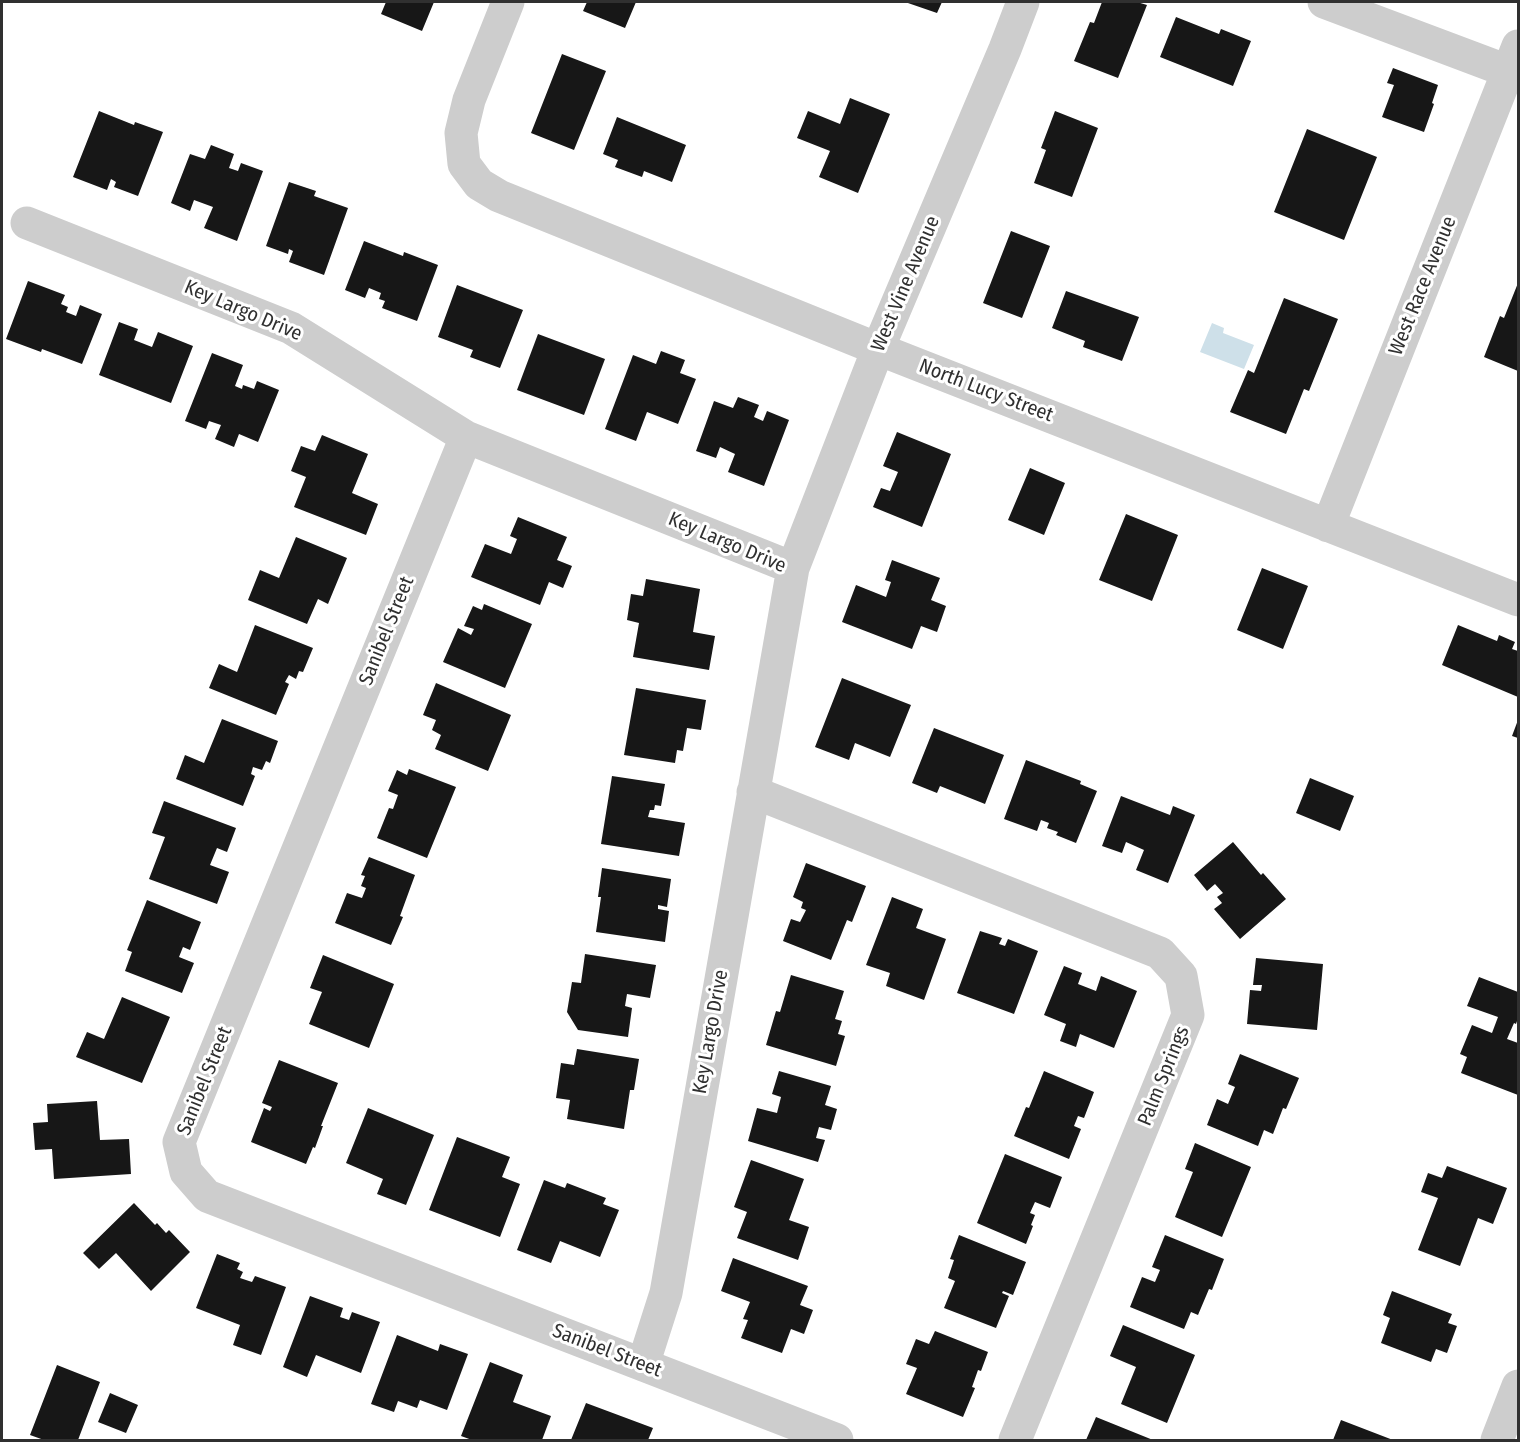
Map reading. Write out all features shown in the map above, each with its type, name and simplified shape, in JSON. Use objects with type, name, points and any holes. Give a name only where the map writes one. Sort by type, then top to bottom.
[{"type":"street","name":"North Lucy Street","points":[[508,2],[469,100],[461,133],[464,164],[479,184],[499,196],[878,349],[1518,600]]},
{"type":"street","name":"West Vine Avenue","points":[[793,568],[878,349],[1005,50],[1023,2]]},
{"type":"street","points":[[1324,2],[1515,64]]},
{"type":"street","name":"West Race Avenue","points":[[1328,526],[1515,64]]},
{"type":"street","name":"Key Largo Drive","points":[[27,223],[291,328],[466,437],[793,568],[666,1293],[643,1365]]},
{"type":"street","name":"Sanibel Street","points":[[466,437],[179,1142],[186,1172],[207,1196],[837,1440]]},
{"type":"street","name":"Palm Springs","points":[[753,792],[1160,953],[1180,976],[1188,1015],[1015,1440]]},
{"type":"street","points":[[1497,1440],[1518,1386]]},
{"type":"shaded area","points":[[1212,323],[1224,328],[1223,333],[1254,345],[1244,369],[1200,352]]},
{"type":"building","points":[[386,2],[434,2],[422,31],[381,14]]},
{"type":"building","points":[[587,2],[636,2],[625,28],[583,11]]},
{"type":"building","points":[[905,2],[942,2],[937,13]]},
{"type":"building","points":[[1102,2],[1137,2],[1147,5],[1118,78],[1074,61],[1090,22],[1094,23]]},
{"type":"building","points":[[1176,17],[1219,34],[1221,29],[1251,41],[1233,86],[1160,57]]},
{"type":"building","points":[[562,54],[606,71],[574,150],[531,133]]},
{"type":"building","points":[[1393,68],[1438,85],[1424,132],[1382,117],[1394,85],[1387,83]]},
{"type":"building","points":[[850,98],[890,114],[858,193],[819,177],[830,151],[797,138],[808,111],[840,124]]},
{"type":"building","points":[[99,111],[134,125],[135,122],[163,132],[138,196],[114,187],[116,182],[111,179],[107,190],[73,177]]},
{"type":"building","points":[[1055,111],[1098,128],[1072,197],[1034,183],[1046,150],[1041,148]]},
{"type":"building","points":[[617,117],[686,145],[672,182],[644,171],[642,177],[615,167],[618,160],[603,154]]},
{"type":"building","points":[[1307,129],[1377,157],[1344,240],[1274,212]]},
{"type":"building","points":[[211,145],[234,154],[229,168],[238,171],[241,163],[263,171],[237,241],[204,228],[213,207],[194,200],[190,211],[171,203],[190,154],[205,159]]},
{"type":"building","points":[[289,182],[316,191],[314,196],[348,208],[324,275],[289,262],[293,251],[289,249],[288,254],[266,246]]},
{"type":"building","points":[[1011,231],[1050,246],[1022,318],[983,303]]},
{"type":"building","points":[[364,241],[403,256],[404,252],[438,265],[417,321],[382,308],[385,301],[379,299],[381,293],[369,288],[365,298],[345,290]]},
{"type":"building","points":[[28,281],[65,295],[61,304],[68,307],[66,312],[76,316],[80,305],[102,314],[82,364],[6,339]]},
{"type":"building","points":[[1518,283],[1518,371],[1484,357],[1500,316],[1504,318]]},
{"type":"building","points":[[457,285],[523,310],[500,368],[470,357],[473,350],[438,337]]},
{"type":"building","points":[[1066,291],[1139,317],[1122,361],[1083,347],[1085,341],[1052,328]]},
{"type":"building","points":[[1284,298],[1338,319],[1309,391],[1304,389],[1286,434],[1230,412],[1248,370],[1254,373]]},
{"type":"building","points":[[119,322],[138,329],[134,340],[152,347],[158,332],[193,346],[171,403],[99,375]]},
{"type":"building","points":[[538,334],[605,359],[584,415],[517,390]]},
{"type":"building","points":[[661,351],[685,360],[680,373],[696,379],[678,424],[647,412],[636,441],[605,429],[633,355],[656,364]]},
{"type":"building","points":[[212,353],[243,365],[235,386],[242,389],[243,385],[254,389],[257,381],[279,390],[258,442],[239,434],[234,447],[215,439],[221,425],[209,421],[206,429],[185,421]]},
{"type":"building","points":[[738,397],[759,405],[754,417],[763,421],[767,411],[789,420],[764,486],[728,472],[735,454],[720,447],[716,458],[696,451],[714,401],[733,408]]},
{"type":"building","points":[[897,432],[951,454],[922,527],[873,507],[881,488],[890,491],[898,472],[883,466]]},
{"type":"building","points":[[322,435],[368,454],[352,493],[378,504],[366,535],[294,507],[306,477],[291,471],[301,446],[315,451]]},
{"type":"building","points":[[1030,468],[1065,483],[1044,535],[1008,520]]},
{"type":"building","points":[[1126,514],[1178,535],[1152,601],[1099,580]]},
{"type":"building","points":[[518,517],[567,537],[557,560],[572,566],[563,588],[549,582],[540,605],[471,577],[485,544],[511,554],[517,539],[510,536]]},
{"type":"building","points":[[296,537],[347,558],[328,604],[318,599],[307,624],[248,600],[260,570],[279,578]]},
{"type":"building","points":[[892,560],[940,578],[931,600],[946,606],[937,632],[921,626],[912,649],[842,622],[856,585],[886,597],[891,582],[885,580]]},
{"type":"building","points":[[1262,568],[1308,586],[1283,649],[1237,630]]},
{"type":"building","points":[[646,579],[700,589],[693,632],[715,636],[709,670],[633,657],[639,623],[627,620],[631,594],[643,596]]},
{"type":"building","points":[[484,604],[532,624],[505,688],[443,662],[458,628],[471,635],[474,629],[464,626],[473,606],[482,610]]},
{"type":"building","points":[[255,625],[313,648],[303,672],[299,671],[296,679],[289,675],[285,682],[289,684],[276,715],[209,688],[219,664],[237,672]]},
{"type":"building","points":[[1458,625],[1497,641],[1499,635],[1515,642],[1512,649],[1518,651],[1518,697],[1442,665]]},
{"type":"building","points":[[842,678],[911,705],[890,757],[855,743],[849,760],[815,747]]},
{"type":"building","points":[[436,683],[511,715],[488,771],[435,749],[441,735],[432,730],[436,720],[423,715]]},
{"type":"building","points":[[636,688],[706,700],[701,730],[687,728],[683,751],[677,750],[675,763],[624,755]]},
{"type":"building","points":[[222,719],[278,741],[270,763],[266,761],[262,770],[253,767],[251,774],[255,776],[243,806],[176,779],[185,755],[204,763]]},
{"type":"building","points":[[1518,720],[1518,738],[1512,736]]},
{"type":"building","points":[[934,728],[1004,755],[985,804],[940,786],[937,793],[912,783]]},
{"type":"building","points":[[1026,760],[1081,781],[1080,784],[1097,791],[1076,843],[1056,835],[1058,832],[1047,828],[1049,823],[1041,820],[1037,831],[1004,819]]},
{"type":"building","points":[[409,769],[456,787],[427,858],[377,838],[389,808],[393,809],[398,795],[388,791],[397,770],[407,775]]},
{"type":"building","points":[[612,776],[665,784],[661,806],[655,805],[648,817],[685,823],[679,856],[601,844]]},
{"type":"building","points":[[1310,778],[1354,796],[1340,831],[1296,813]]},
{"type":"building","points":[[1121,796],[1170,815],[1173,806],[1195,815],[1168,883],[1136,870],[1144,850],[1126,842],[1122,853],[1102,846]]},
{"type":"building","points":[[164,801],[236,828],[227,852],[217,848],[210,865],[229,872],[217,904],[149,879],[165,837],[152,833]]},
{"type":"building","points":[[1233,842],[1261,875],[1263,873],[1286,899],[1240,939],[1214,909],[1222,903],[1217,897],[1223,893],[1215,884],[1207,891],[1194,875]]},
{"type":"building","points":[[369,857],[415,875],[400,916],[403,917],[391,945],[335,923],[347,893],[362,898],[366,888],[361,886],[365,876],[361,875]]},
{"type":"building","points":[[806,863],[866,886],[852,922],[847,920],[831,960],[783,941],[791,919],[800,922],[806,910],[801,908],[803,902],[793,897]]},
{"type":"building","points":[[602,868],[671,879],[667,907],[658,905],[658,909],[669,911],[665,942],[596,932]]},
{"type":"building","points":[[892,897],[923,909],[916,928],[946,939],[924,1000],[886,986],[890,973],[866,965]]},
{"type":"building","points":[[147,900],[201,922],[190,950],[183,947],[179,957],[194,963],[182,993],[125,971],[132,952],[127,950]]},
{"type":"building","points":[[980,931],[1002,938],[999,944],[1005,946],[1008,939],[1038,951],[1014,1014],[957,993]]},
{"type":"building","points":[[585,954],[656,965],[650,998],[627,994],[625,1006],[632,1008],[628,1037],[578,1030],[567,1012],[572,982],[581,983]]},
{"type":"building","points":[[323,955],[394,984],[369,1048],[309,1024],[322,992],[310,988]]},
{"type":"building","points":[[1256,958],[1323,964],[1317,1030],[1247,1024],[1250,990],[1261,991],[1262,985],[1253,985]]},
{"type":"building","points":[[1064,966],[1082,973],[1078,984],[1096,991],[1101,976],[1137,991],[1114,1048],[1080,1034],[1076,1047],[1060,1041],[1066,1024],[1044,1015]]},
{"type":"building","points":[[791,975],[844,991],[835,1019],[842,1021],[838,1034],[845,1036],[836,1066],[766,1045],[776,1011],[780,1012]]},
{"type":"building","points":[[1479,977],[1518,992],[1518,1018],[1507,1039],[1518,1043],[1518,1095],[1461,1073],[1467,1057],[1460,1054],[1472,1025],[1492,1033],[1498,1017],[1467,1006]]},
{"type":"building","points":[[122,997],[170,1017],[142,1083],[76,1057],[87,1032],[104,1039]]},
{"type":"building","points":[[577,1049],[639,1059],[634,1090],[630,1090],[624,1129],[567,1119],[570,1100],[556,1098],[561,1063],[574,1065]]},
{"type":"building","points":[[1240,1054],[1299,1078],[1286,1109],[1283,1108],[1273,1134],[1264,1130],[1258,1146],[1207,1125],[1217,1099],[1228,1104],[1235,1087],[1228,1084]]},
{"type":"building","points":[[279,1060],[338,1083],[315,1148],[313,1147],[306,1164],[251,1142],[264,1108],[270,1111],[272,1107],[262,1103]]},
{"type":"building","points":[[779,1071],[831,1086],[825,1105],[837,1109],[831,1130],[819,1127],[816,1138],[825,1140],[818,1162],[748,1141],[757,1108],[777,1113],[781,1097],[772,1094]]},
{"type":"building","points":[[1044,1071],[1094,1092],[1084,1118],[1078,1116],[1074,1126],[1081,1129],[1069,1159],[1014,1136],[1026,1107],[1029,1108]]},
{"type":"building","points":[[97,1101],[100,1140],[129,1139],[131,1174],[54,1179],[52,1149],[35,1150],[33,1123],[48,1122],[47,1104]]},
{"type":"building","points":[[368,1108],[434,1135],[406,1205],[377,1194],[383,1179],[346,1163]]},
{"type":"building","points":[[457,1137],[510,1157],[502,1177],[520,1184],[500,1237],[429,1210]]},
{"type":"building","points":[[1195,1143],[1251,1167],[1222,1237],[1175,1217],[1193,1172],[1185,1169]]},
{"type":"building","points":[[1005,1154],[1062,1177],[1050,1208],[1035,1202],[1030,1213],[1035,1215],[1031,1225],[1033,1226],[1026,1244],[977,1223]]},
{"type":"building","points":[[751,1160],[804,1179],[789,1220],[809,1227],[798,1260],[737,1238],[747,1212],[734,1207]]},
{"type":"building","points":[[1447,1166],[1507,1188],[1493,1224],[1478,1218],[1460,1266],[1418,1250],[1438,1198],[1421,1192],[1428,1173],[1442,1178]]},
{"type":"building","points":[[544,1180],[565,1188],[567,1183],[606,1198],[603,1204],[619,1210],[600,1257],[560,1241],[551,1263],[517,1250]]},
{"type":"building","points":[[134,1203],[155,1225],[157,1223],[166,1233],[169,1230],[190,1252],[151,1291],[116,1253],[99,1269],[83,1253]]},
{"type":"building","points":[[959,1235],[1026,1262],[1013,1295],[1003,1291],[1002,1293],[1009,1296],[996,1328],[944,1308],[955,1281],[948,1278],[954,1260],[950,1259]]},
{"type":"building","points":[[1165,1235],[1224,1259],[1212,1290],[1209,1289],[1198,1315],[1191,1312],[1184,1329],[1130,1307],[1142,1277],[1155,1282],[1160,1270],[1152,1267]]},
{"type":"building","points":[[217,1254],[240,1263],[237,1269],[243,1272],[240,1278],[252,1282],[255,1276],[286,1287],[261,1355],[233,1345],[240,1325],[196,1308]]},
{"type":"building","points":[[733,1258],[808,1286],[800,1305],[813,1310],[804,1334],[791,1329],[782,1353],[741,1338],[748,1320],[743,1319],[750,1302],[721,1291]]},
{"type":"building","points":[[1392,1291],[1452,1314],[1448,1323],[1457,1326],[1447,1353],[1436,1349],[1431,1362],[1381,1343],[1390,1318],[1383,1315]]},
{"type":"building","points":[[310,1296],[343,1308],[340,1317],[349,1320],[352,1312],[380,1322],[361,1373],[316,1355],[307,1377],[283,1367]]},
{"type":"building","points":[[1123,1325],[1195,1355],[1167,1423],[1121,1404],[1136,1367],[1110,1356]]},
{"type":"building","points":[[935,1331],[988,1352],[981,1371],[978,1370],[972,1387],[975,1388],[963,1417],[906,1394],[917,1368],[906,1364],[916,1339],[929,1344]]},
{"type":"building","points":[[397,1335],[438,1351],[440,1344],[468,1354],[447,1410],[420,1400],[417,1408],[398,1401],[394,1412],[371,1404]]},
{"type":"building","points":[[490,1362],[523,1375],[513,1402],[551,1416],[542,1440],[472,1440],[461,1436]]},
{"type":"building","points":[[57,1365],[100,1382],[78,1440],[44,1440],[30,1435]]},
{"type":"building","points":[[110,1393],[138,1405],[126,1433],[98,1422]]},
{"type":"building","points":[[586,1403],[653,1428],[648,1440],[571,1440]]},
{"type":"building","points":[[1096,1417],[1153,1440],[1086,1440]]},
{"type":"building","points":[[1341,1420],[1393,1440],[1333,1440]]}]
